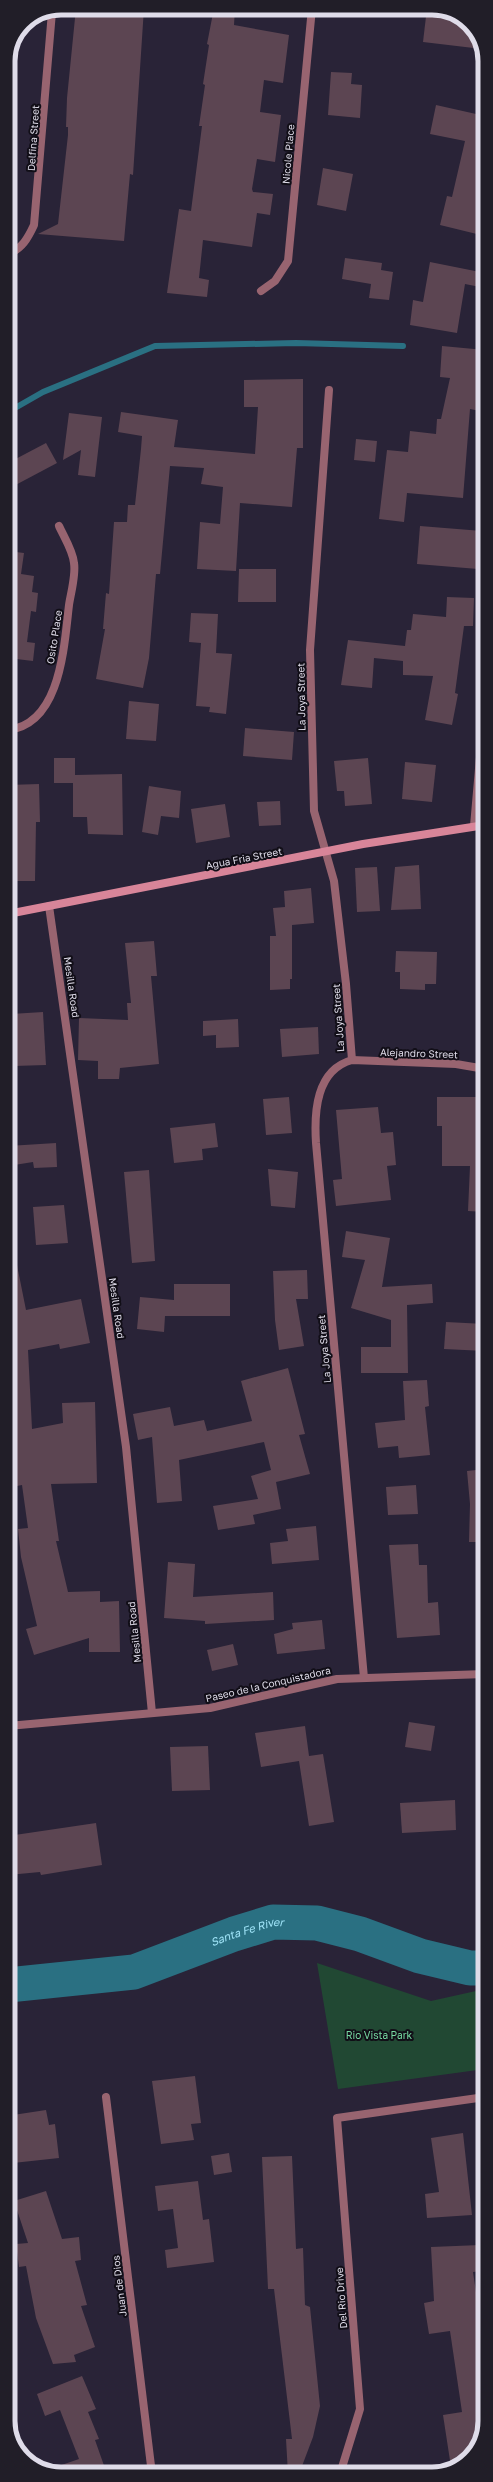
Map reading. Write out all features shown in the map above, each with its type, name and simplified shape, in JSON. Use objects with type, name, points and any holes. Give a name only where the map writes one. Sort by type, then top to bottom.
[{"type":"street","name":"Nicole Place","points":[[261,291],[275,281],[288,262],[311,15]]},
{"type":"street","name":"Delfina Street","points":[[15,251],[27,240],[34,225],[52,16]]},
{"type":"street","name":"La Joya Street","points":[[329,390],[310,650],[314,811],[327,852],[335,889],[352,1060],[338,1066],[325,1082],[317,1102],[315,1130],[364,1678]]},
{"type":"street","name":"Osito Place","points":[[15,728],[27,724],[45,706],[56,682],[63,654],[74,562],[59,526]]},
{"type":"street","points":[[474,826],[478,780]]},
{"type":"street","name":"Agua Fria Street","points":[[15,913],[327,852],[478,825]]},
{"type":"street","name":"Mesilla Road","points":[[49,906],[126,1447],[152,1713]]},
{"type":"street","name":"Alejandro Street","points":[[352,1060],[456,1064],[478,1068]]},
{"type":"street","name":"Paseo de la Conquistadora","points":[[15,1726],[210,1708],[330,1680],[478,1674]]},
{"type":"street","name":"Juan de Dios","points":[[106,2097],[151,2467]]},
{"type":"street","name":"Del Rio Drive","points":[[342,2467],[360,2409],[337,2118],[478,2099]]},
{"type":"green space","name":"Rio Vista Park","points":[[317,1963],[431,2001],[478,1991],[478,2070],[338,2089]]},
{"type":"building","points":[[75,15],[144,15],[133,175],[130,174],[124,241],[38,234],[58,224],[68,135],[68,127],[66,127],[67,98]]},
{"type":"building","points":[[213,15],[235,15],[234,25],[289,35],[283,83],[264,80],[260,112],[281,115],[275,162],[257,159],[252,189],[253,192],[273,194],[270,215],[257,213],[252,247],[203,240],[199,278],[209,280],[207,297],[167,293],[179,209],[191,211],[202,126],[199,126],[209,45],[207,44]]},
{"type":"building","points":[[426,15],[435,15],[455,21],[462,26],[468,33],[477,48],[423,42]]},
{"type":"building","points":[[331,72],[352,73],[351,84],[362,85],[360,118],[328,115]]},
{"type":"building","points":[[436,105],[478,114],[478,234],[440,225],[447,196],[452,197],[465,141],[430,134]]},
{"type":"building","points":[[323,168],[353,174],[346,211],[317,205]]},
{"type":"building","points":[[345,258],[382,263],[381,270],[393,272],[389,300],[369,298],[371,284],[342,279]]},
{"type":"building","points":[[430,262],[478,272],[478,287],[465,284],[457,333],[410,325],[413,300],[423,302]]},
{"type":"building","points":[[442,346],[478,349],[478,411],[470,409],[463,498],[407,493],[404,522],[379,519],[387,450],[408,452],[410,431],[436,434],[437,419],[441,419],[450,378],[440,377]]},
{"type":"building","points":[[303,379],[303,448],[297,448],[292,507],[240,503],[236,571],[197,569],[200,522],[220,524],[223,487],[201,484],[204,468],[170,466],[160,574],[156,574],[149,658],[143,688],[96,679],[105,629],[103,629],[106,593],[109,594],[114,522],[127,522],[128,505],[135,505],[141,449],[142,436],[118,432],[121,412],[178,420],[174,447],[255,454],[258,407],[244,407],[244,380]]},
{"type":"building","points":[[69,413],[102,417],[95,477],[78,475],[81,450],[63,460]]},
{"type":"building","points":[[356,439],[377,441],[375,462],[354,460]]},
{"type":"building","points":[[46,443],[57,463],[15,485],[15,459]]},
{"type":"building","points":[[420,526],[478,531],[478,569],[417,564]]},
{"type":"building","points":[[15,552],[24,553],[21,574],[34,576],[32,592],[38,593],[36,612],[31,611],[27,642],[35,643],[33,661],[15,659]]},
{"type":"building","points":[[239,569],[276,569],[276,602],[238,602]]},
{"type":"building","points":[[447,597],[474,598],[473,626],[464,626],[455,693],[458,694],[452,725],[425,720],[433,676],[403,675],[403,661],[374,658],[372,688],[341,685],[348,640],[405,646],[407,630],[411,630],[413,614],[446,617]]},
{"type":"building","points":[[191,613],[218,614],[216,653],[232,654],[226,714],[209,712],[210,707],[196,706],[201,643],[189,642]]},
{"type":"building","points":[[129,701],[159,704],[156,741],[126,739]]},
{"type":"building","points":[[245,728],[294,732],[292,760],[243,756]]},
{"type":"building","points":[[54,758],[75,758],[75,775],[122,774],[123,835],[88,834],[87,817],[73,817],[73,783],[54,783]]},
{"type":"building","points":[[368,758],[372,804],[345,806],[344,791],[337,791],[334,761]]},
{"type":"building","points":[[405,762],[436,765],[432,802],[402,799]]},
{"type":"building","points":[[39,784],[40,822],[36,822],[35,881],[15,881],[15,785]]},
{"type":"building","points":[[149,786],[181,791],[179,818],[161,816],[158,835],[142,832]]},
{"type":"building","points":[[280,801],[281,825],[259,826],[257,802]]},
{"type":"building","points":[[225,804],[230,837],[196,843],[191,809]]},
{"type":"building","points":[[419,865],[421,909],[391,910],[395,867]]},
{"type":"building","points":[[377,867],[380,911],[357,912],[355,868]]},
{"type":"building","points":[[311,888],[314,923],[292,925],[292,979],[290,979],[290,989],[270,990],[270,936],[276,936],[273,908],[285,907],[284,891]]},
{"type":"building","points":[[154,941],[157,976],[151,976],[159,1064],[120,1068],[119,1079],[98,1079],[98,1061],[78,1060],[79,1018],[128,1020],[127,1003],[131,1003],[125,943]]},
{"type":"building","points":[[396,951],[437,952],[436,984],[425,984],[425,990],[400,989],[400,972],[395,972]]},
{"type":"building","points":[[43,1012],[46,1065],[15,1066],[15,1014]]},
{"type":"building","points":[[238,1019],[239,1047],[216,1048],[216,1035],[203,1036],[203,1021]]},
{"type":"building","points":[[318,1027],[319,1054],[282,1057],[280,1029]]},
{"type":"building","points":[[289,1097],[292,1133],[266,1135],[263,1099]]},
{"type":"building","points":[[437,1097],[478,1097],[478,1212],[468,1211],[470,1166],[442,1166],[442,1126],[437,1126]]},
{"type":"building","points":[[378,1107],[381,1133],[393,1132],[396,1165],[387,1166],[391,1200],[336,1206],[333,1180],[342,1179],[336,1110]]},
{"type":"building","points":[[215,1123],[218,1147],[202,1149],[203,1160],[174,1163],[170,1128]]},
{"type":"building","points":[[56,1143],[57,1167],[34,1168],[33,1162],[15,1165],[15,1146]]},
{"type":"building","points":[[268,1169],[298,1172],[295,1208],[271,1206]]},
{"type":"building","points":[[149,1170],[155,1261],[132,1263],[124,1172]]},
{"type":"building","points":[[64,1205],[68,1243],[36,1245],[33,1207]]},
{"type":"building","points":[[346,1231],[390,1238],[382,1287],[432,1284],[433,1303],[407,1305],[408,1373],[361,1373],[361,1347],[391,1347],[391,1320],[351,1308],[365,1260],[342,1257]]},
{"type":"building","points":[[15,1260],[26,1310],[81,1299],[90,1343],[60,1349],[59,1344],[28,1350],[32,1429],[63,1423],[62,1403],[95,1402],[97,1483],[51,1484],[59,1541],[56,1541],[68,1592],[100,1591],[100,1602],[119,1601],[120,1652],[89,1652],[89,1638],[34,1655],[26,1629],[37,1626],[21,1557],[18,1529],[28,1528],[22,1485],[17,1486],[15,1475]]},
{"type":"building","points":[[307,1270],[308,1299],[296,1299],[304,1346],[279,1350],[275,1320],[273,1271]]},
{"type":"building","points":[[174,1284],[230,1284],[230,1316],[165,1316],[164,1332],[137,1329],[140,1297],[174,1300]]},
{"type":"building","points":[[446,1322],[478,1324],[478,1351],[444,1349]]},
{"type":"building","points":[[288,1368],[305,1434],[299,1435],[310,1474],[276,1482],[281,1509],[253,1515],[255,1524],[218,1530],[213,1506],[258,1499],[251,1476],[271,1470],[264,1442],[179,1460],[182,1501],[157,1503],[152,1437],[138,1440],[133,1414],[170,1407],[174,1426],[204,1420],[207,1431],[252,1421],[241,1381]]},
{"type":"building","points":[[427,1380],[429,1406],[425,1407],[430,1455],[399,1458],[398,1446],[378,1448],[375,1423],[405,1420],[403,1381]]},
{"type":"building","points":[[478,1470],[478,1542],[469,1542],[470,1504],[467,1471]]},
{"type":"building","points":[[416,1485],[418,1514],[388,1515],[386,1487]]},
{"type":"building","points":[[316,1526],[319,1560],[272,1564],[270,1543],[288,1541],[286,1529]]},
{"type":"building","points":[[418,1544],[419,1565],[427,1565],[428,1603],[438,1602],[440,1635],[397,1638],[389,1545]]},
{"type":"building","points":[[168,1562],[195,1564],[193,1597],[273,1592],[274,1620],[205,1624],[205,1621],[164,1618]]},
{"type":"building","points":[[322,1620],[325,1649],[277,1654],[274,1634],[293,1629],[292,1623]]},
{"type":"building","points":[[233,1644],[238,1665],[212,1671],[207,1650]]},
{"type":"building","points":[[409,1722],[435,1726],[431,1751],[405,1747]]},
{"type":"building","points":[[305,1726],[309,1756],[323,1754],[334,1822],[309,1826],[299,1761],[261,1767],[255,1733]]},
{"type":"building","points":[[208,1746],[210,1790],[172,1791],[170,1747]]},
{"type":"building","points":[[455,1800],[456,1830],[402,1833],[400,1803]]},
{"type":"building","points":[[96,1823],[102,1865],[41,1875],[40,1872],[15,1874],[15,1835]]},
{"type":"building","points":[[195,2076],[201,2123],[191,2124],[194,2140],[161,2144],[152,2081]]},
{"type":"building","points":[[46,2110],[49,2125],[55,2124],[59,2158],[15,2163],[15,2115]]},
{"type":"building","points":[[463,2133],[472,2215],[427,2218],[425,2194],[439,2192],[431,2138]]},
{"type":"building","points":[[229,2153],[232,2172],[214,2175],[211,2156]]},
{"type":"building","points":[[292,2156],[296,2249],[303,2248],[305,2305],[310,2307],[320,2406],[313,2437],[302,2467],[288,2467],[286,2439],[292,2439],[274,2289],[268,2289],[262,2157]]},
{"type":"building","points":[[198,2181],[203,2220],[209,2219],[214,2262],[167,2268],[165,2250],[178,2248],[173,2209],[158,2211],[155,2186]]},
{"type":"building","points":[[46,2191],[62,2239],[79,2237],[81,2260],[75,2261],[87,2305],[81,2306],[95,2347],[74,2355],[76,2362],[53,2364],[36,2318],[26,2266],[19,2267],[16,2244],[28,2243],[15,2201]]},
{"type":"building","points":[[478,2245],[478,2271],[473,2272],[478,2305],[477,2430],[472,2444],[467,2451],[450,2463],[443,2415],[462,2412],[450,2331],[429,2334],[424,2303],[434,2301],[431,2247]]},
{"type":"building","points":[[82,2376],[96,2409],[88,2412],[99,2439],[95,2440],[105,2467],[57,2467],[79,2459],[60,2410],[45,2416],[37,2394]]},
{"type":"waterway","points":[[15,408],[43,392],[155,346],[296,343],[403,346]]},
{"type":"waterway","name":"Santa Fe River","points":[[15,1984],[134,1972],[234,1934],[273,1922],[317,1923],[360,1934],[420,1956],[470,1968],[478,1968]]}]
